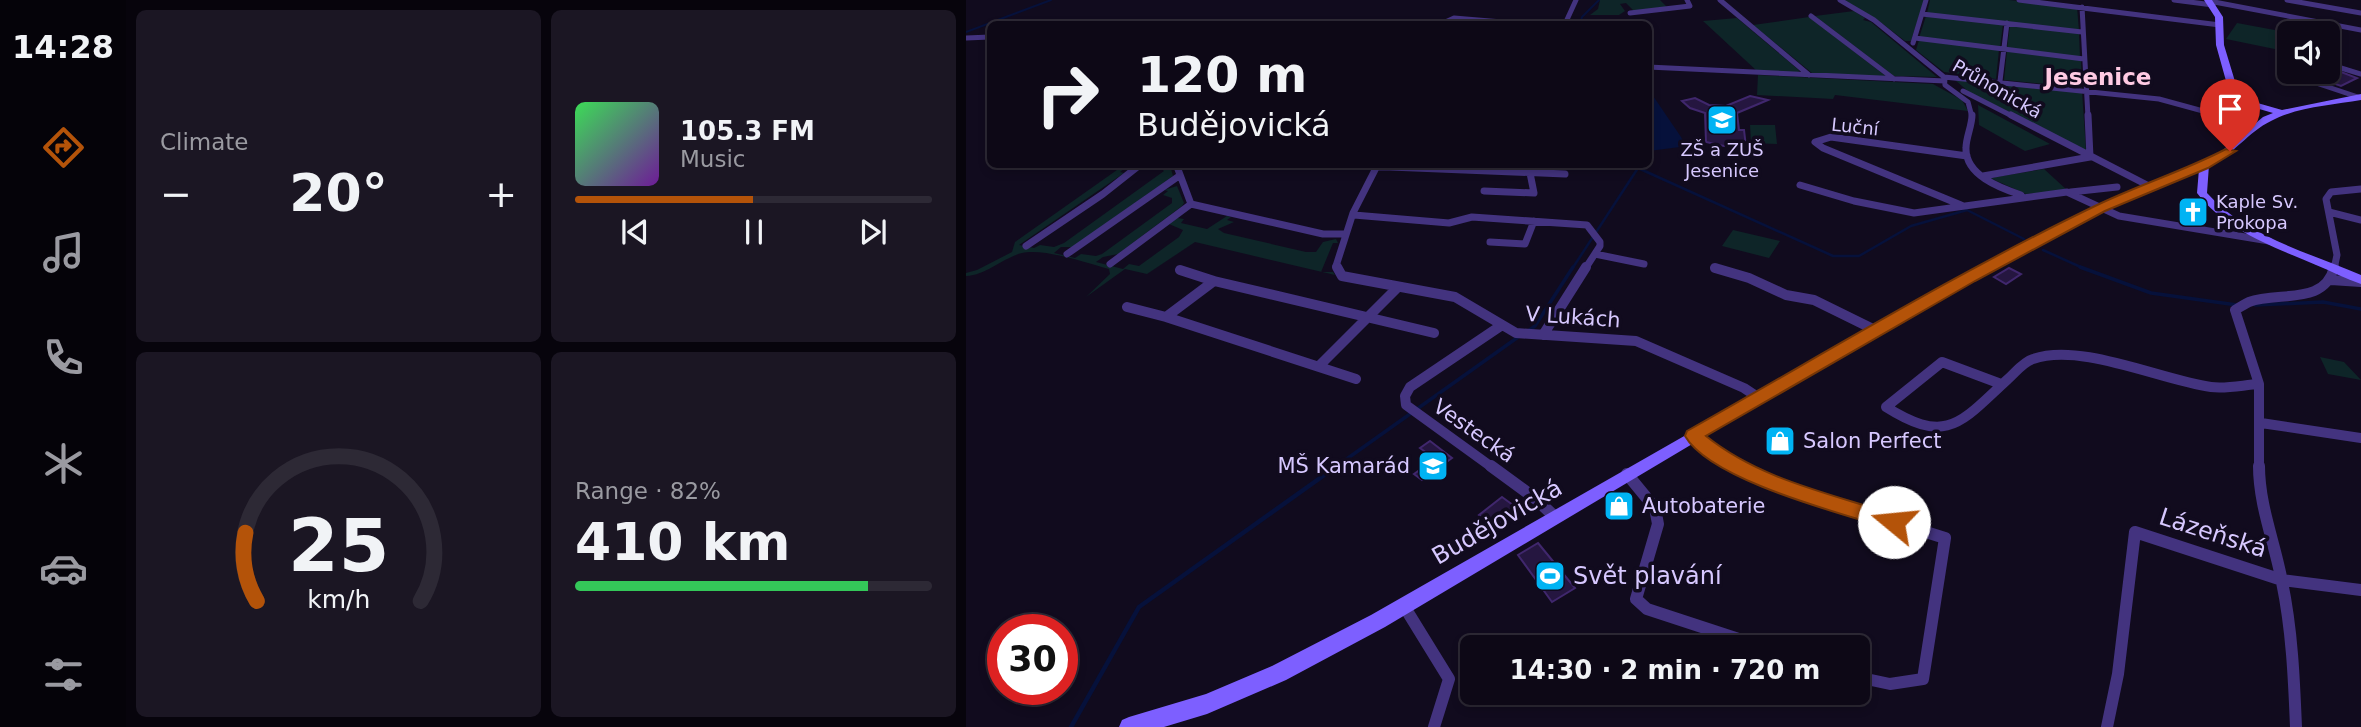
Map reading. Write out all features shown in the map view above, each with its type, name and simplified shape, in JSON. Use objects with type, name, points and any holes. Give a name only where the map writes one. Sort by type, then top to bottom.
[{"type":"main road","points":[[2210,2],[2220,24],[2220,45],[2243,122],[2250,131]]},
{"type":"main road","name":"Budějovická","points":[[1129,727],[1207,704],[1279,673],[1404,606],[1877,331],[2101,208],[2204,165],[2230,151],[2266,119],[2282,113],[2359,97]]},
{"type":"main road","points":[[2238,100],[2282,113]]},
{"type":"main road","points":[[2204,165],[2203,193],[2213,205],[2232,219],[2332,273],[2361,281]]},
{"type":"street","points":[[1566,21],[1576,0]]},
{"type":"street","points":[[1630,13],[1690,6],[1687,0]]},
{"type":"street","points":[[1720,0],[1810,75]]},
{"type":"street","name":"Průhonická","points":[[1840,0],[1874,20],[1944,79],[2149,187]]},
{"type":"street","points":[[1911,50],[1926,0]]},
{"type":"street","points":[[2020,0],[2220,24]]},
{"type":"street","points":[[2174,0],[2210,2],[2317,21]]},
{"type":"street","points":[[2287,0],[2361,13]]},
{"type":"street","points":[[1983,176],[2090,157],[2082,7]]},
{"type":"street","points":[[1922,14],[2082,32]]},
{"type":"street","points":[[1811,16],[1894,80]]},
{"type":"street","points":[[1448,21],[1454,18],[1490,21]]},
{"type":"street","points":[[2000,81],[2007,23]]},
{"type":"street","points":[[2340,26],[2361,30]]},
{"type":"street","points":[[966,38],[987,37]]},
{"type":"street","points":[[1915,38],[2084,59]]},
{"type":"street","points":[[1652,67],[1894,80],[2000,81],[2159,99],[2243,122]]},
{"type":"street","points":[[2341,68],[2361,74]]},
{"type":"street","points":[[1944,79],[1944,84],[1964,98],[1972,109],[1967,156],[1983,176],[2008,190],[2032,197]]},
{"type":"street","points":[[2319,84],[2359,97]]},
{"type":"street","name":"Luční","points":[[1962,205],[1823,148],[1815,142],[1831,137],[1967,156]]},
{"type":"street","points":[[1026,246],[1103,194],[1135,168]]},
{"type":"street","points":[[1177,168],[1191,204]]},
{"type":"street","points":[[1110,264],[1191,204],[1323,234],[1345,234],[1376,168]]},
{"type":"street","points":[[1518,168],[1530,173],[1565,174]]},
{"type":"street","points":[[1484,191],[1534,193],[1530,173]]},
{"type":"street","points":[[1068,254],[1179,176]]},
{"type":"street","points":[[1800,186],[1908,212],[2117,187]]},
{"type":"street","points":[[2361,190],[2331,192],[2326,199],[2337,256],[2332,273],[2319,289],[2299,296],[2247,303],[2235,310],[2259,384],[2259,488],[2282,580],[2361,590]]},
{"type":"street","points":[[2067,192],[2119,216],[2276,242]]},
{"type":"street","points":[[2329,212],[2361,219]]},
{"type":"street","points":[[1354,215],[1449,223],[1472,217],[1584,224],[1600,242],[1543,335]]},
{"type":"street","points":[[1490,242],[1525,244],[1534,221]]},
{"type":"street","name":"V Lukách","points":[[1345,234],[1336,266],[1338,272],[1351,279],[1455,297],[1516,333],[1636,341],[1744,388],[1759,398]]},
{"type":"street","points":[[1595,254],[1644,264]]},
{"type":"street","points":[[1715,268],[1749,278],[1786,295],[1814,300],[1877,331]]},
{"type":"street","points":[[1180,270],[1214,281],[1434,333]]},
{"type":"street","points":[[1166,317],[1214,281]]},
{"type":"street","points":[[1319,366],[1398,287]]},
{"type":"street","points":[[1127,307],[1166,317],[1356,379]]},
{"type":"street","name":"Vestecká","points":[[1502,325],[1410,387],[1405,396],[1406,405],[1536,499],[1555,517]]},
{"type":"street","points":[[2001,384],[1942,362],[1886,407],[1907,422],[1929,429],[1950,428],[2031,359],[2059,354],[2214,388],[2259,384]]},
{"type":"street","points":[[2261,423],[2361,438]]},
{"type":"street","points":[[1693,436],[1724,461],[1791,490],[1945,538],[1923,679],[1909,685],[1870,681]]},
{"type":"street","points":[[1628,474],[1656,508],[1658,524],[1636,600],[1647,609],[1726,635]]},
{"type":"street","name":"Lázeňská","points":[[2107,727],[2118,674],[2135,533],[2282,580],[2293,647],[2296,727]]},
{"type":"street","points":[[1404,606],[1449,679],[1434,727]]},
{"type":"green space","points":[[1600,0],[1660,0],[1667,7],[1634,11],[1626,3],[1620,4],[1625,11],[1619,15],[1590,15],[1598,9]]},
{"type":"green space","points":[[1844,0],[1924,0],[1911,41],[1905,41]]},
{"type":"green space","points":[[1930,0],[2009,0],[2077,7],[2079,31],[1927,13]]},
{"type":"green space","points":[[1854,11],[1937,77],[1894,76],[1815,16]]},
{"type":"green space","points":[[1926,16],[2003,24],[2000,48],[1919,38]]},
{"type":"green space","points":[[1809,17],[1887,77],[1812,73],[1753,25]]},
{"type":"green space","points":[[1737,18],[1800,71],[1757,71],[1703,21]]},
{"type":"green space","points":[[2237,23],[2277,31],[2277,50],[2226,39]]},
{"type":"green space","points":[[2010,25],[2079,33],[2080,57],[2007,48]]},
{"type":"green space","points":[[1919,40],[1999,50],[1996,79],[1944,72],[1916,50]]},
{"type":"green space","points":[[2007,51],[2081,60],[2082,88],[2004,80]]},
{"type":"green space","points":[[1758,75],[1933,84],[1962,100],[1968,111],[1835,95],[1833,99],[1757,95]]},
{"type":"green space","points":[[1955,80],[2082,91],[2086,151],[1969,92]]},
{"type":"green space","points":[[1978,105],[2050,144],[2025,151],[1979,125]]},
{"type":"green space","points":[[1750,125],[1775,125],[1777,144],[1751,143]]},
{"type":"green space","points":[[1120,168],[1125,168],[1120,172],[1124,173],[1019,245],[1034,248],[1040,245],[1054,247],[1064,243],[1164,171],[1160,168],[1171,168],[1173,176],[1073,247],[1061,247],[1054,253],[1075,258],[1081,254],[1102,254],[1172,203],[1172,198],[1163,195],[1168,191],[1164,190],[1177,186],[1184,203],[1182,206],[1118,254],[1103,257],[1096,262],[1123,269],[1129,264],[1139,266],[1179,237],[1183,230],[1169,224],[1177,218],[1184,219],[1181,223],[1207,229],[1227,216],[1231,217],[1227,220],[1234,222],[1218,229],[1224,233],[1306,252],[1316,252],[1323,242],[1336,239],[1338,243],[1333,243],[1321,272],[1195,242],[1147,274],[1125,269],[1086,297],[1110,274],[1109,269],[1053,254],[1022,253],[981,273],[966,276],[966,273],[1012,252],[1015,242]]},
{"type":"green space","points":[[2044,169],[2067,190],[2026,194],[1990,178]]},
{"type":"green space","points":[[1733,230],[1780,241],[1769,258],[1722,246]]},
{"type":"green space","points":[[2320,357],[2344,362],[2361,380],[2328,374]]},
{"type":"shaded area","points":[[1652,94],[1681,137],[1684,143],[1680,147],[1652,151]]},
{"type":"building","points":[[2340,72],[2357,78],[2341,86],[2335,84],[2340,84]]},
{"type":"building","name":"ZŠ a ZUŠ Jesenice","points":[[1750,96],[1768,100],[1737,113],[1739,130],[1744,130],[1746,147],[1706,142],[1705,113],[1690,108],[1682,101],[1695,98],[1709,105],[1726,106]]},
{"type":"building","points":[[2009,268],[2021,274],[2006,284],[1994,277]]},
{"type":"building","name":"MŠ Kamarád","points":[[1430,441],[1452,458],[1422,480],[1414,474],[1435,459],[1420,448]]},
{"type":"building","points":[[1502,497],[1517,508],[1514,511],[1517,513],[1495,527],[1479,515]]},
{"type":"building","name":"Svět plavání","points":[[1538,543],[1575,588],[1552,602],[1518,555]]},
{"type":"waterway","points":[[995,21],[1051,0]]},
{"type":"waterway","points":[[1581,21],[1599,0]]},
{"type":"waterway","points":[[966,32],[987,24]]},
{"type":"waterway","points":[[1572,269],[1638,168]]},
{"type":"waterway","points":[[1638,168],[1833,256],[1859,256],[1911,226],[1967,210],[2024,239]]},
{"type":"waterway","points":[[2043,250],[2083,268]]},
{"type":"waterway","points":[[1528,331],[1535,326],[1573,267]]},
{"type":"waterway","points":[[2083,268],[2151,293],[2237,305]]},
{"type":"waterway","points":[[2255,305],[2323,302],[2361,309]]},
{"type":"waterway","points":[[1334,468],[1521,335]]},
{"type":"waterway","points":[[1071,727],[1139,607],[1337,466]]},
{"type":"place","name":"ZŠ a ZUŠ Jesenice","points":[[1722,120]]},
{"type":"place","name":"Kaple Sv. Prokopa","points":[[2193,212]]},
{"type":"place","name":"Salon Perfect","points":[[1780,441]]},
{"type":"place","name":"MŠ Kamarád","points":[[1433,466]]},
{"type":"place","name":"Autobaterie","points":[[1619,506]]},
{"type":"place","name":"Svět plavání","points":[[1550,576]]},
{"type":"district","name":"Jesenice","points":[[2098,77]]},
{"type":"route","points":[[1894,522],[1791,490],[1724,461],[1693,436],[1970,278],[2101,208],[2204,165],[2230,151]]}]
